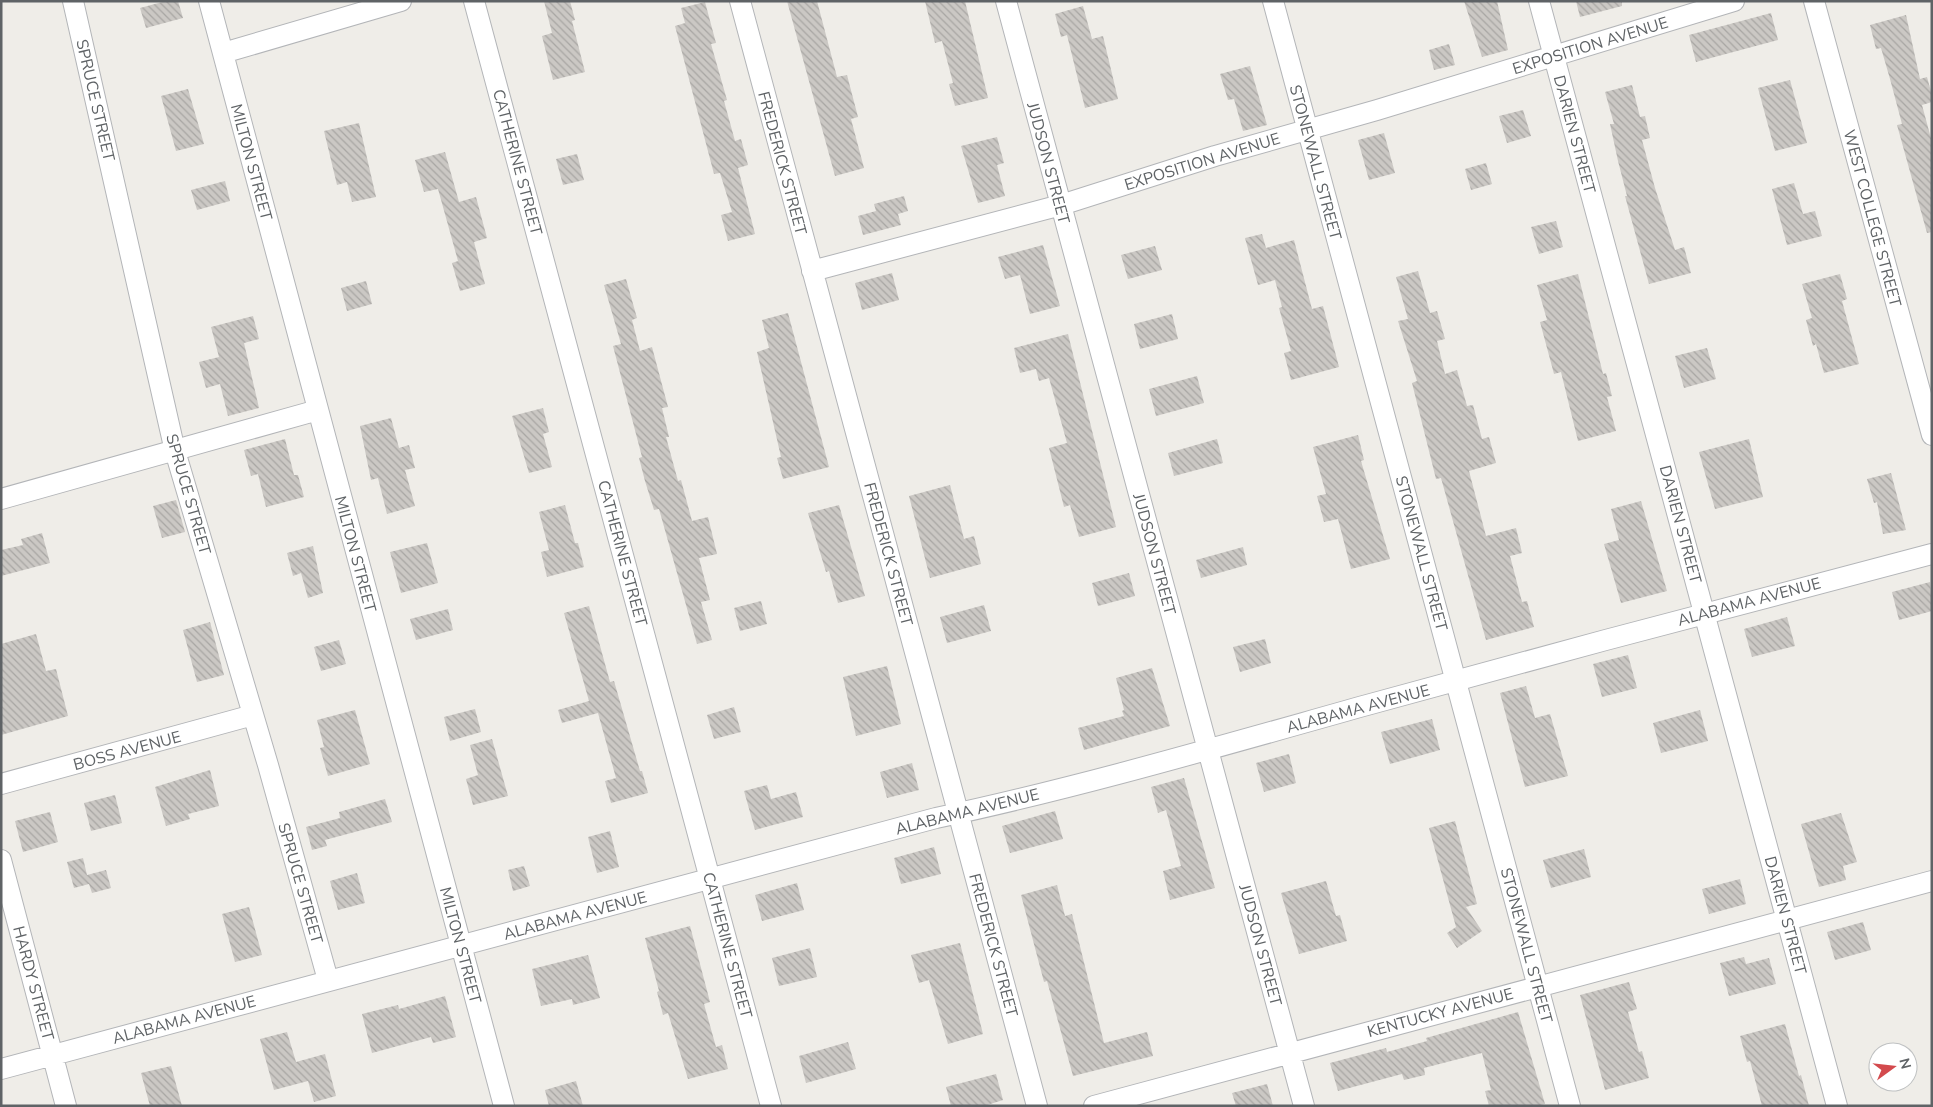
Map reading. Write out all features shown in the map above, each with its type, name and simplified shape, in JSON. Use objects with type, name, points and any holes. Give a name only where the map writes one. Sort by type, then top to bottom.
[{"type":"street","name":"SPRUCE STREET","points":[[73,1],[175,451],[253,715],[328,980]]},
{"type":"street","name":"MILTON STREET","points":[[209,1],[504,1106]]},
{"type":"street","points":[[223,53],[401,1]]},
{"type":"street","name":"CATHERINE STREET","points":[[474,1],[771,1106]]},
{"type":"street","name":"FREDERICK STREET","points":[[740,1],[1037,1106]]},
{"type":"street","name":"JUDSON STREET","points":[[1006,1],[1304,1106]]},
{"type":"street","name":"STONEWALL STREET","points":[[1273,1],[1570,1106]]},
{"type":"street","name":"DARIEN STREET","points":[[1539,1],[1837,1106]]},
{"type":"street","name":"EXPOSITION AVENUE","points":[[812,271],[1060,205],[1215,156],[1734,1]]},
{"type":"street","name":"WEST COLLEGE STREET","points":[[1814,1],[1932,435]]},
{"type":"street","points":[[1,499],[318,410]]},
{"type":"street","name":"ALABAMA AVENUE","points":[[1,1069],[710,878],[1208,749],[1705,612],[1932,554]]},
{"type":"street","name":"BOSS AVENUE","points":[[1,784],[253,715]]},
{"type":"street","name":"HARDY STREET","points":[[1,860],[66,1106]]},
{"type":"street","name":"KENTUCKY AVENUE","points":[[1094,1106],[1932,881]]},
{"type":"building","points":[[166,1],[178,1],[183,18],[146,28],[140,8]]},
{"type":"building","points":[[544,1],[570,1],[575,20],[572,21],[585,72],[553,80],[542,36],[552,33]]},
{"type":"building","points":[[787,1],[817,1],[837,77],[847,75],[858,117],[851,119],[864,168],[835,176]]},
{"type":"building","points":[[925,1],[965,1],[988,98],[955,106],[949,84],[953,83],[942,41],[935,43]]},
{"type":"building","points":[[1464,1],[1497,1],[1508,50],[1482,57]]},
{"type":"building","points":[[1576,1],[1622,1],[1622,6],[1580,17]]},
{"type":"building","points":[[705,2],[716,43],[711,44],[727,100],[724,101],[735,141],[741,139],[748,165],[738,168],[755,234],[728,241],[721,215],[732,212],[720,173],[714,174],[675,26],[685,23],[681,8]]},
{"type":"building","points":[[1083,6],[1092,39],[1103,36],[1118,99],[1085,108],[1067,35],[1061,37],[1055,14]]},
{"type":"building","points":[[1771,13],[1778,40],[1696,62],[1689,35]]},
{"type":"building","points":[[1906,15],[1920,79],[1927,77],[1932,95],[1932,102],[1922,105],[1932,142],[1932,232],[1927,233],[1897,125],[1902,124],[1890,79],[1881,48],[1876,49],[1870,25]]},
{"type":"building","points":[[1449,44],[1455,65],[1434,70],[1429,50]]},
{"type":"building","points":[[1250,66],[1267,125],[1243,131],[1234,99],[1228,100],[1220,74]]},
{"type":"building","points":[[1790,80],[1807,143],[1775,151],[1758,88]]},
{"type":"building","points":[[1632,85],[1640,117],[1645,116],[1650,138],[1642,140],[1655,188],[1675,250],[1684,247],[1691,273],[1649,284],[1625,196],[1627,196],[1610,124],[1614,124],[1605,92]]},
{"type":"building","points":[[188,89],[204,144],[176,151],[161,96]]},
{"type":"building","points":[[1523,110],[1531,136],[1507,143],[1499,116]]},
{"type":"building","points":[[359,123],[376,197],[352,202],[347,182],[337,185],[324,131]]},
{"type":"building","points":[[1384,133],[1395,173],[1369,180],[1358,140]]},
{"type":"building","points":[[997,137],[1004,163],[997,165],[1005,196],[978,203],[961,146]]},
{"type":"building","points":[[445,152],[459,202],[476,197],[487,238],[474,242],[485,284],[460,291],[452,263],[458,261],[438,189],[424,192],[415,160]]},
{"type":"building","points":[[577,154],[584,180],[563,185],[556,159]]},
{"type":"building","points":[[1486,163],[1492,184],[1471,190],[1465,169]]},
{"type":"building","points":[[225,181],[230,201],[197,210],[191,190]]},
{"type":"building","points":[[1794,183],[1803,214],[1815,211],[1822,236],[1787,245],[1772,189]]},
{"type":"building","points":[[904,196],[908,211],[898,214],[901,225],[863,235],[858,216],[876,211],[874,204]]},
{"type":"building","points":[[1556,221],[1563,247],[1539,254],[1531,227]]},
{"type":"building","points":[[1262,234],[1266,248],[1294,240],[1312,309],[1323,306],[1339,367],[1291,380],[1284,353],[1291,351],[1279,308],[1282,307],[1275,280],[1258,285],[1245,238]]},
{"type":"building","points":[[1043,245],[1060,306],[1030,314],[1020,275],[1005,279],[998,257]]},
{"type":"building","points":[[1155,246],[1162,270],[1128,279],[1121,255]]},
{"type":"building","points":[[1418,271],[1430,313],[1437,311],[1445,339],[1437,341],[1445,374],[1457,370],[1467,406],[1473,405],[1482,439],[1489,437],[1496,463],[1469,471],[1486,536],[1516,528],[1522,553],[1510,556],[1522,602],[1527,601],[1534,627],[1486,640],[1441,478],[1436,479],[1412,383],[1417,381],[1398,321],[1408,319],[1396,277]]},
{"type":"building","points":[[892,273],[899,300],[862,310],[855,283]]},
{"type":"building","points":[[1578,274],[1603,374],[1606,373],[1612,396],[1607,397],[1616,431],[1578,441],[1561,372],[1554,374],[1540,322],[1547,320],[1537,285]]},
{"type":"building","points":[[1840,274],[1847,299],[1842,301],[1859,364],[1824,373],[1816,344],[1813,346],[1806,320],[1812,318],[1802,284]]},
{"type":"building","points":[[626,279],[637,318],[632,320],[640,351],[652,347],[668,407],[662,408],[669,437],[666,437],[678,481],[681,480],[692,521],[708,517],[717,554],[699,558],[710,600],[701,602],[712,640],[697,644],[659,509],[654,510],[645,481],[639,458],[642,457],[613,346],[621,344],[604,285]]},
{"type":"building","points":[[366,281],[372,304],[347,311],[341,288]]},
{"type":"building","points":[[788,313],[829,467],[783,479],[777,458],[781,457],[757,352],[769,348],[762,320]]},
{"type":"building","points":[[1172,314],[1178,339],[1140,349],[1134,324]]},
{"type":"building","points":[[253,316],[259,339],[244,343],[259,408],[228,416],[220,384],[206,388],[199,362],[219,357],[211,327]]},
{"type":"building","points":[[1068,334],[1116,527],[1079,537],[1070,505],[1064,507],[1049,448],[1067,443],[1049,378],[1039,381],[1036,369],[1020,373],[1014,348]]},
{"type":"building","points":[[1707,348],[1716,379],[1684,388],[1675,356]]},
{"type":"building","points":[[1197,376],[1204,403],[1156,416],[1149,389]]},
{"type":"building","points":[[543,408],[549,432],[543,434],[552,467],[529,473],[512,416]]},
{"type":"building","points":[[391,418],[399,448],[409,445],[415,468],[405,470],[415,506],[387,514],[378,478],[371,480],[360,426]]},
{"type":"building","points":[[1358,435],[1364,460],[1361,461],[1390,559],[1351,569],[1338,519],[1324,522],[1317,496],[1326,494],[1313,447]]},
{"type":"building","points":[[285,439],[294,475],[298,475],[304,497],[266,507],[258,474],[251,476],[244,450]]},
{"type":"building","points":[[1217,439],[1223,463],[1174,476],[1168,453]]},
{"type":"building","points":[[1749,439],[1763,497],[1715,509],[1699,452]]},
{"type":"building","points":[[1891,473],[1906,530],[1883,534],[1877,502],[1874,503],[1867,479]]},
{"type":"building","points":[[950,485],[964,539],[974,536],[981,564],[930,578],[909,496]]},
{"type":"building","points":[[176,500],[185,532],[162,538],[153,506]]},
{"type":"building","points":[[1641,501],[1667,591],[1621,603],[1604,544],[1619,540],[1611,509]]},
{"type":"building","points":[[565,505],[575,543],[578,543],[584,567],[547,577],[541,552],[549,550],[539,512]]},
{"type":"building","points":[[839,505],[865,596],[838,603],[829,571],[826,572],[808,513]]},
{"type":"building","points":[[42,533],[50,563],[1,576],[1,550],[23,545],[21,539]]},
{"type":"building","points":[[427,543],[438,583],[401,593],[390,552]]},
{"type":"building","points":[[313,546],[323,593],[308,598],[301,573],[293,576],[287,553]]},
{"type":"building","points":[[1243,547],[1247,565],[1201,578],[1196,560]]},
{"type":"building","points":[[1129,573],[1135,596],[1098,606],[1092,583]]},
{"type":"building","points":[[1930,582],[1932,611],[1899,620],[1892,592]]},
{"type":"building","points":[[761,601],[767,624],[740,631],[734,608]]},
{"type":"building","points":[[984,605],[991,631],[947,643],[940,617]]},
{"type":"building","points":[[589,606],[610,682],[614,681],[648,793],[611,803],[605,781],[616,778],[598,713],[562,723],[558,710],[589,701],[564,613]]},
{"type":"building","points":[[448,609],[453,630],[416,640],[410,619]]},
{"type":"building","points":[[1787,617],[1795,646],[1752,657],[1744,629]]},
{"type":"building","points":[[210,622],[224,675],[197,682],[183,630]]},
{"type":"building","points":[[36,634],[46,671],[56,669],[68,716],[1,735],[1,644]]},
{"type":"building","points":[[1265,639],[1271,663],[1240,672],[1233,647]]},
{"type":"building","points":[[339,640],[346,664],[321,671],[314,647]]},
{"type":"building","points":[[1628,655],[1637,688],[1602,697],[1593,664]]},
{"type":"building","points":[[887,666],[901,724],[856,736],[843,677]]},
{"type":"building","points":[[1152,668],[1170,726],[1084,750],[1078,728],[1124,716],[1116,678]]},
{"type":"building","points":[[1526,686],[1535,718],[1550,714],[1568,776],[1525,787],[1500,693]]},
{"type":"building","points":[[734,707],[741,732],[714,739],[707,715]]},
{"type":"building","points":[[475,709],[481,732],[450,741],[444,717]]},
{"type":"building","points":[[355,710],[370,764],[328,776],[320,748],[324,747],[317,720]]},
{"type":"building","points":[[1700,710],[1708,741],[1661,753],[1653,723]]},
{"type":"building","points":[[1432,719],[1440,750],[1390,764],[1381,732]]},
{"type":"building","points":[[492,739],[508,796],[473,805],[466,779],[478,775],[470,745]]},
{"type":"building","points":[[1289,754],[1296,783],[1264,792],[1256,763]]},
{"type":"building","points":[[912,763],[919,790],[887,798],[880,772]]},
{"type":"building","points":[[210,770],[219,806],[188,814],[190,819],[166,826],[155,787]]},
{"type":"building","points":[[1184,778],[1215,888],[1170,900],[1163,871],[1181,866],[1166,810],[1158,813],[1151,787]]},
{"type":"building","points":[[767,785],[771,799],[796,792],[803,817],[755,830],[744,791]]},
{"type":"building","points":[[115,795],[122,823],[91,831],[84,803]]},
{"type":"building","points":[[385,799],[392,822],[325,840],[327,846],[312,850],[306,827],[340,818],[339,812]]},
{"type":"building","points":[[1055,811],[1063,839],[1010,853],[1002,826]]},
{"type":"building","points":[[50,812],[58,842],[23,852],[15,821]]},
{"type":"building","points":[[1841,813],[1857,862],[1843,866],[1846,880],[1819,887],[1801,824]]},
{"type":"building","points":[[1455,821],[1477,904],[1466,907],[1482,931],[1457,948],[1447,933],[1456,927],[1429,828]]},
{"type":"building","points":[[610,831],[619,867],[597,873],[588,837]]},
{"type":"building","points":[[934,847],[941,874],[901,884],[894,858]]},
{"type":"building","points":[[1584,849],[1591,877],[1551,888],[1543,860]]},
{"type":"building","points":[[83,858],[87,875],[106,870],[111,888],[92,893],[89,884],[74,888],[67,862]]},
{"type":"building","points":[[524,866],[530,886],[513,891],[508,870]]},
{"type":"building","points":[[357,873],[365,903],[338,910],[330,881]]},
{"type":"building","points":[[1740,879],[1746,904],[1709,914],[1702,889]]},
{"type":"building","points":[[1326,881],[1336,916],[1340,915],[1347,941],[1299,954],[1281,893]]},
{"type":"building","points":[[797,883],[804,910],[762,921],[755,895]]},
{"type":"building","points":[[1057,885],[1065,916],[1072,914],[1104,1043],[1147,1032],[1153,1056],[1073,1076],[1047,981],[1044,982],[1021,895]]},
{"type":"building","points":[[249,907],[262,955],[235,962],[222,914]]},
{"type":"building","points":[[1863,922],[1871,950],[1835,960],[1827,932]]},
{"type":"building","points":[[690,926],[710,1002],[704,1004],[716,1047],[722,1045],[728,1069],[688,1079],[668,1013],[663,1015],[657,992],[659,991],[645,938]]},
{"type":"building","points":[[960,943],[983,1034],[948,1044],[929,980],[919,983],[911,955]]},
{"type":"building","points":[[810,948],[817,977],[779,986],[772,958]]},
{"type":"building","points":[[588,955],[600,998],[573,1005],[572,999],[541,1006],[532,969]]},
{"type":"building","points":[[1744,957],[1746,964],[1769,958],[1776,984],[1729,996],[1720,963]]},
{"type":"building","points":[[1629,982],[1637,1009],[1628,1012],[1639,1052],[1642,1051],[1649,1078],[1605,1090],[1580,995]]},
{"type":"building","points":[[445,996],[456,1037],[433,1043],[431,1037],[372,1053],[362,1014],[398,1005],[399,1009]]},
{"type":"building","points":[[1518,1012],[1545,1104],[1536,1106],[1489,1106],[1485,1091],[1491,1090],[1482,1053],[1424,1068],[1425,1075],[1404,1080],[1402,1074],[1338,1091],[1330,1063],[1386,1048],[1387,1052],[1427,1041],[1426,1038]]},
{"type":"building","points":[[1785,1024],[1809,1106],[1762,1106],[1750,1061],[1747,1062],[1740,1036]]},
{"type":"building","points":[[287,1032],[296,1062],[325,1054],[336,1096],[314,1102],[308,1081],[274,1090],[260,1039]]},
{"type":"building","points":[[848,1042],[856,1069],[806,1083],[799,1056]]},
{"type":"building","points":[[171,1066],[182,1106],[150,1106],[141,1073]]},
{"type":"building","points":[[996,1074],[1003,1100],[984,1106],[951,1106],[946,1087]]},
{"type":"building","points":[[576,1081],[583,1106],[549,1106],[545,1090]]},
{"type":"building","points":[[1267,1084],[1273,1106],[1236,1106],[1232,1093]]}]
